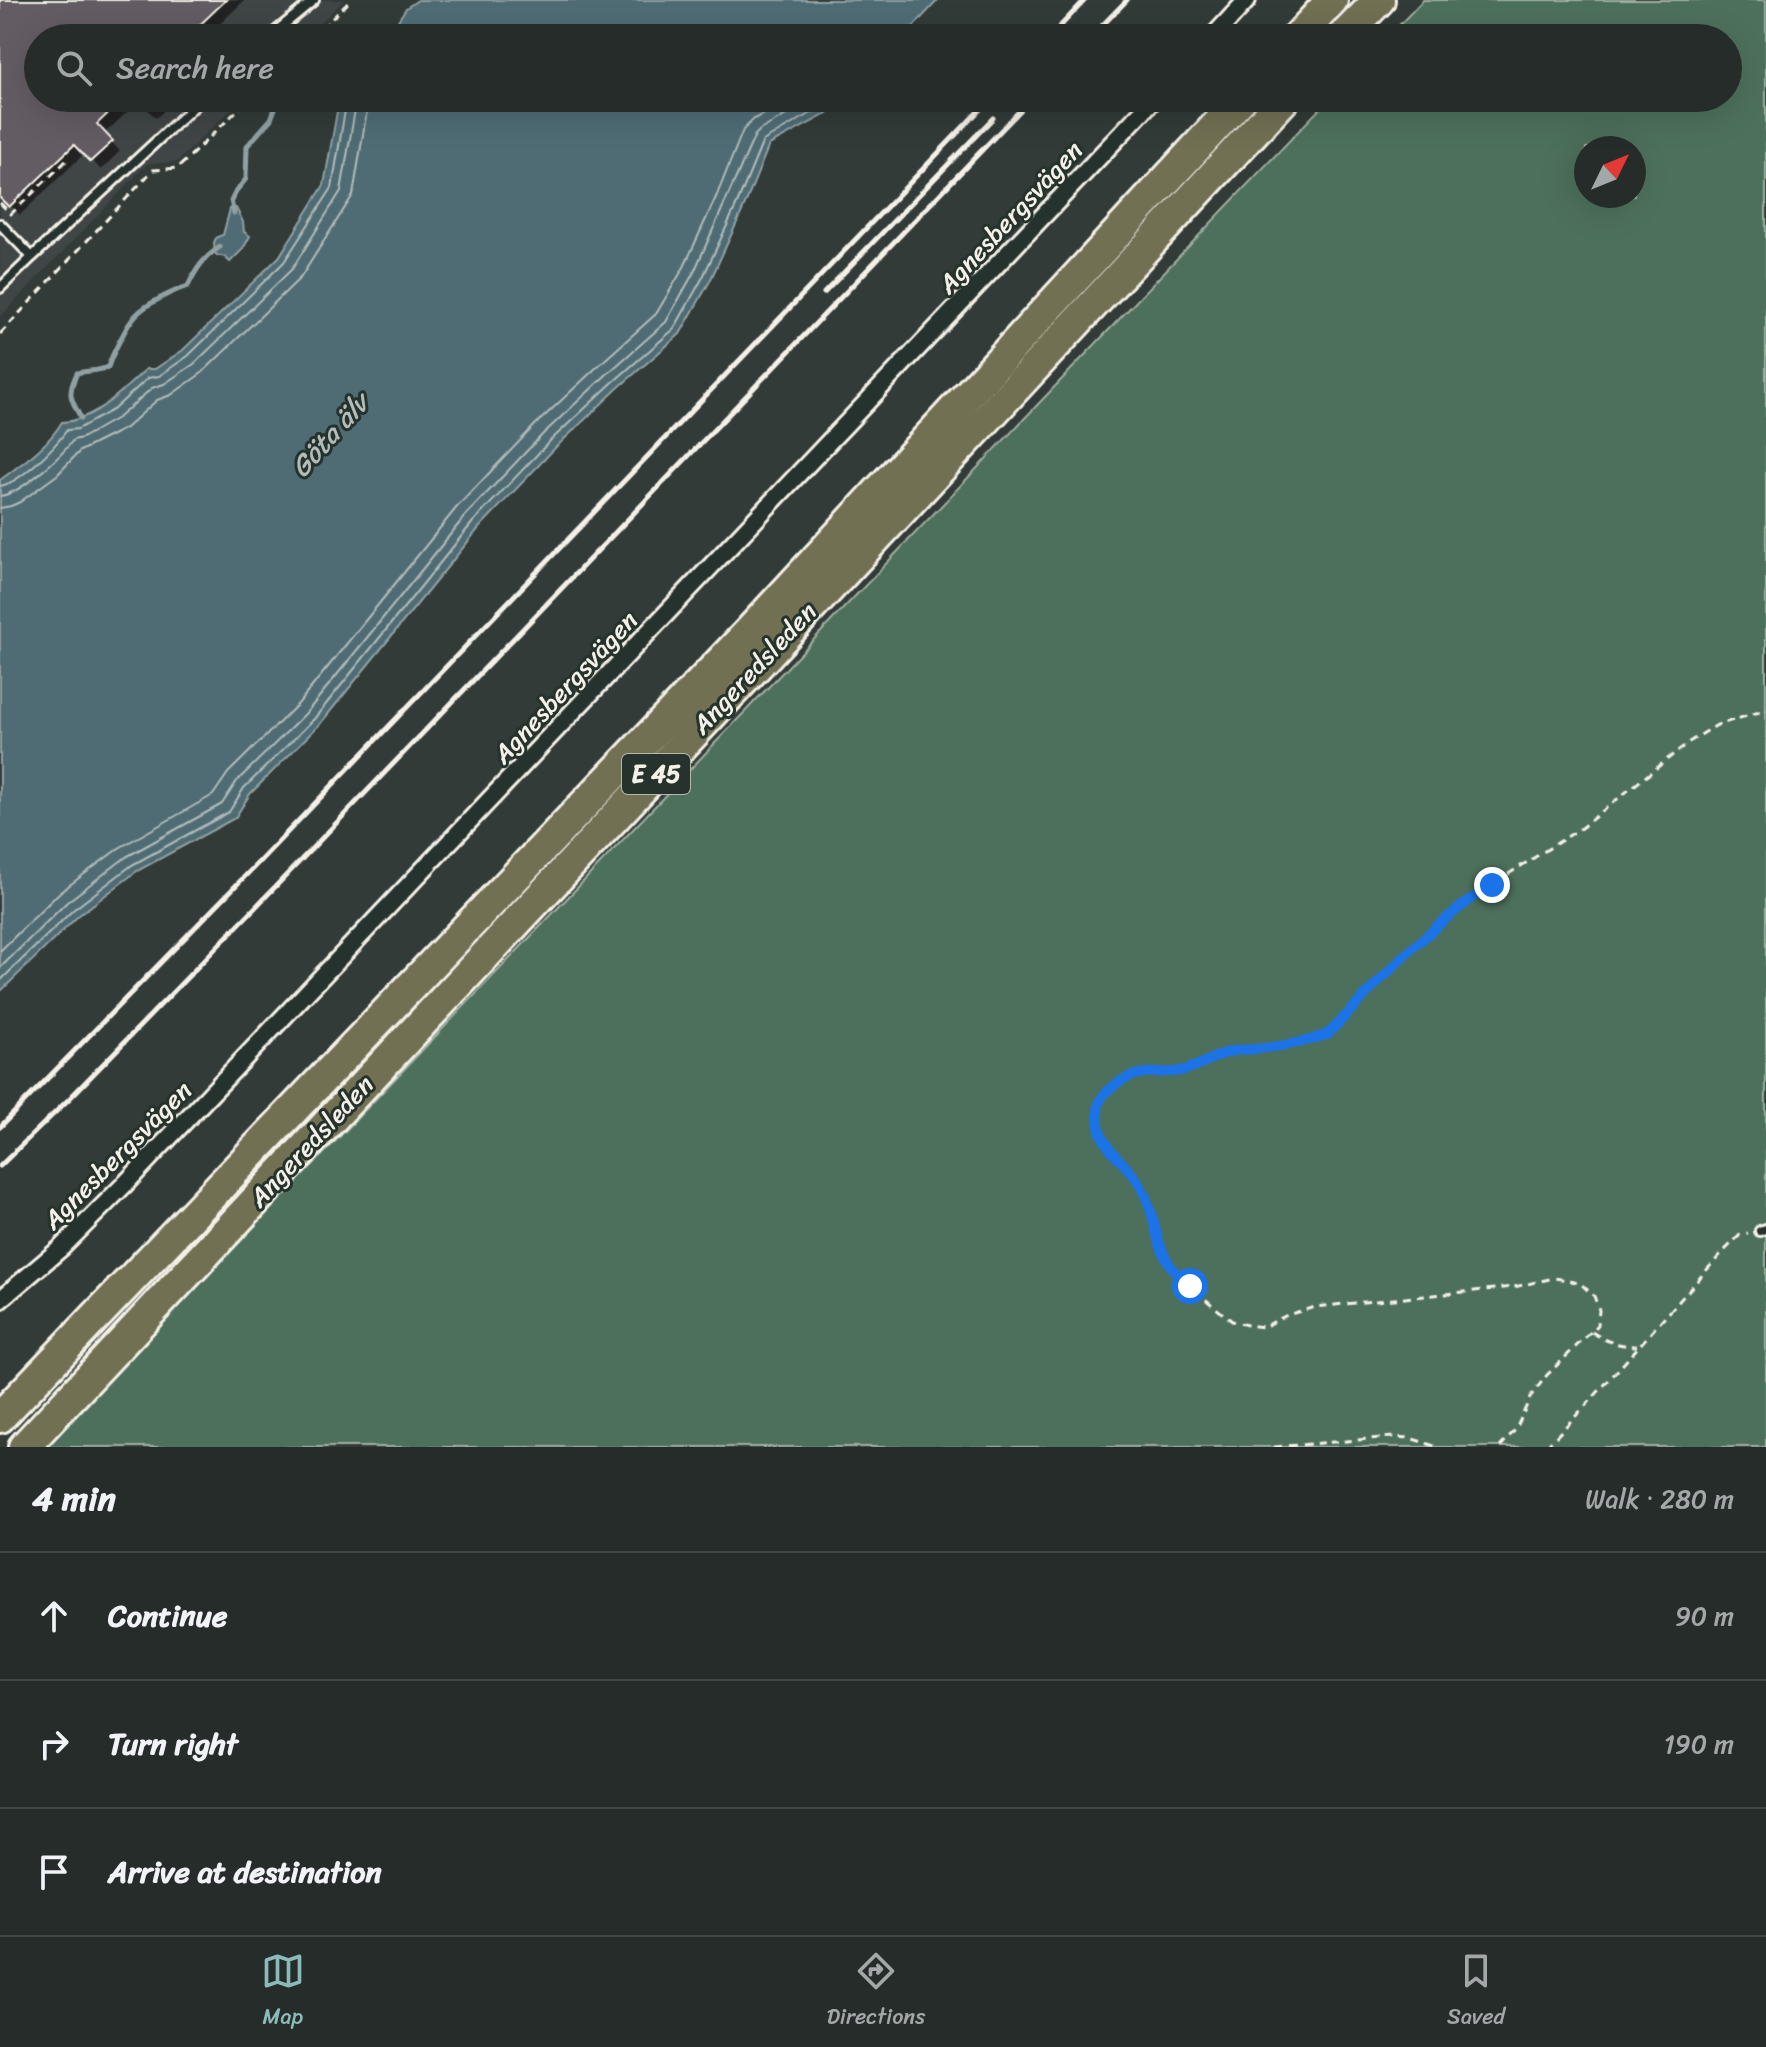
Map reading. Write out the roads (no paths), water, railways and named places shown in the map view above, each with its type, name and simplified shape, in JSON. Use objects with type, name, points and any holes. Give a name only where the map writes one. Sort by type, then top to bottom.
[{"type":"highway","points":[[1310,24],[1332,0]]},
{"type":"highway","points":[[1356,24],[1379,0]]},
{"type":"highway","name":"Angeredsleden","points":[[0,1417],[747,634],[1229,112]]},
{"type":"highway","name":"Angeredsleden","points":[[24,1447],[1272,112]]},
{"type":"street","points":[[1225,24],[1247,0]]},
{"type":"street","name":"Agnesbergsvägen","points":[[0,1300],[61,1248],[126,1183],[1142,112]]},
{"type":"lane","points":[[285,24],[314,0]]},
{"type":"lane","points":[[0,288],[188,112]]},
{"type":"lane","points":[[0,224],[32,257]]},
{"type":"water","points":[[418,0],[938,0],[916,24],[396,24],[406,8]]},
{"type":"water","name":"Göta älv","points":[[337,112],[828,112],[769,145],[710,281],[680,334],[556,447],[479,528],[320,724],[250,794],[235,818],[137,871],[78,916],[0,992],[0,480],[42,447],[62,422],[97,410],[146,369],[155,369],[183,350],[279,257],[324,185]]},
{"type":"water","points":[[236,208],[244,232],[250,236],[230,262],[216,255],[214,242],[223,235],[230,209]]},
{"type":"waterway","points":[[234,213],[231,201],[246,179],[247,146],[274,112]]},
{"type":"waterway","points":[[81,418],[71,396],[77,373],[108,367],[136,315],[160,298],[188,286],[201,264],[220,247]]},
{"type":"railway","points":[[1062,24],[1085,0]]},
{"type":"railway","points":[[1104,24],[1127,0]]},
{"type":"railway","points":[[0,1127],[254,867],[978,112]]},
{"type":"railway","points":[[0,1166],[275,887],[1019,112]]},
{"type":"railway","points":[[824,293],[993,118]]}]
